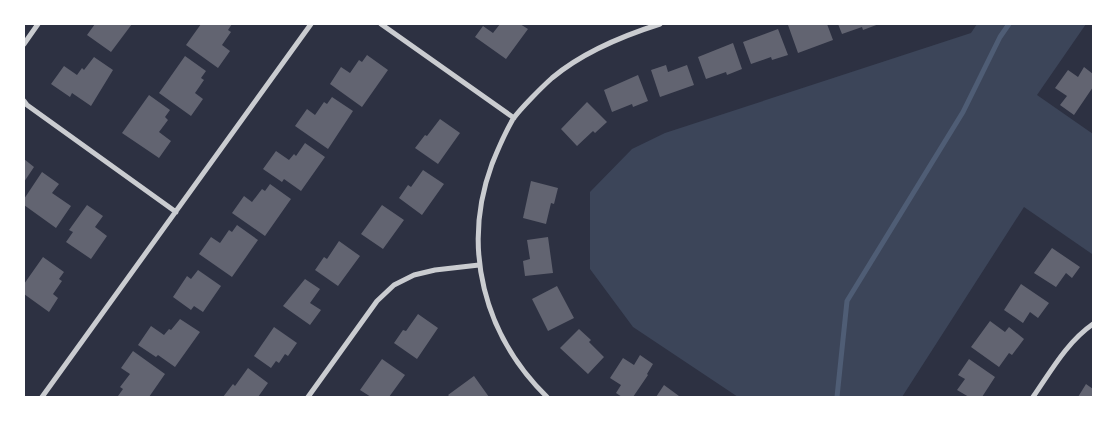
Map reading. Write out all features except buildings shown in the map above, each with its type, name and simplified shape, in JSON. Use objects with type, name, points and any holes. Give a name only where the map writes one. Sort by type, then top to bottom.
[{"type":"street","points":[[24,44],[38,24]]},
{"type":"street","points":[[42,397],[311,24]]},
{"type":"street","points":[[381,24],[514,118]]},
{"type":"street","points":[[547,397],[519,367],[505,344],[494,321],[486,296],[479,265],[478,238],[480,209],[486,181],[498,149],[514,118],[552,78],[576,61],[603,46],[660,24]]},
{"type":"street","points":[[24,101],[176,212]]},
{"type":"street","points":[[308,397],[377,301],[394,285],[414,275],[435,270],[479,265]]},
{"type":"street","points":[[1032,397],[1065,350],[1082,332],[1093,324]]},
{"type":"shaded area","points":[[977,24],[1086,24],[1037,95],[1093,134],[1092,254],[1024,207],[902,397],[738,397],[633,327],[590,269],[590,192],[632,149],[665,133],[971,33]]},
{"type":"waterway","points":[[837,397],[847,301],[963,112],[1000,37],[1009,24]]}]
